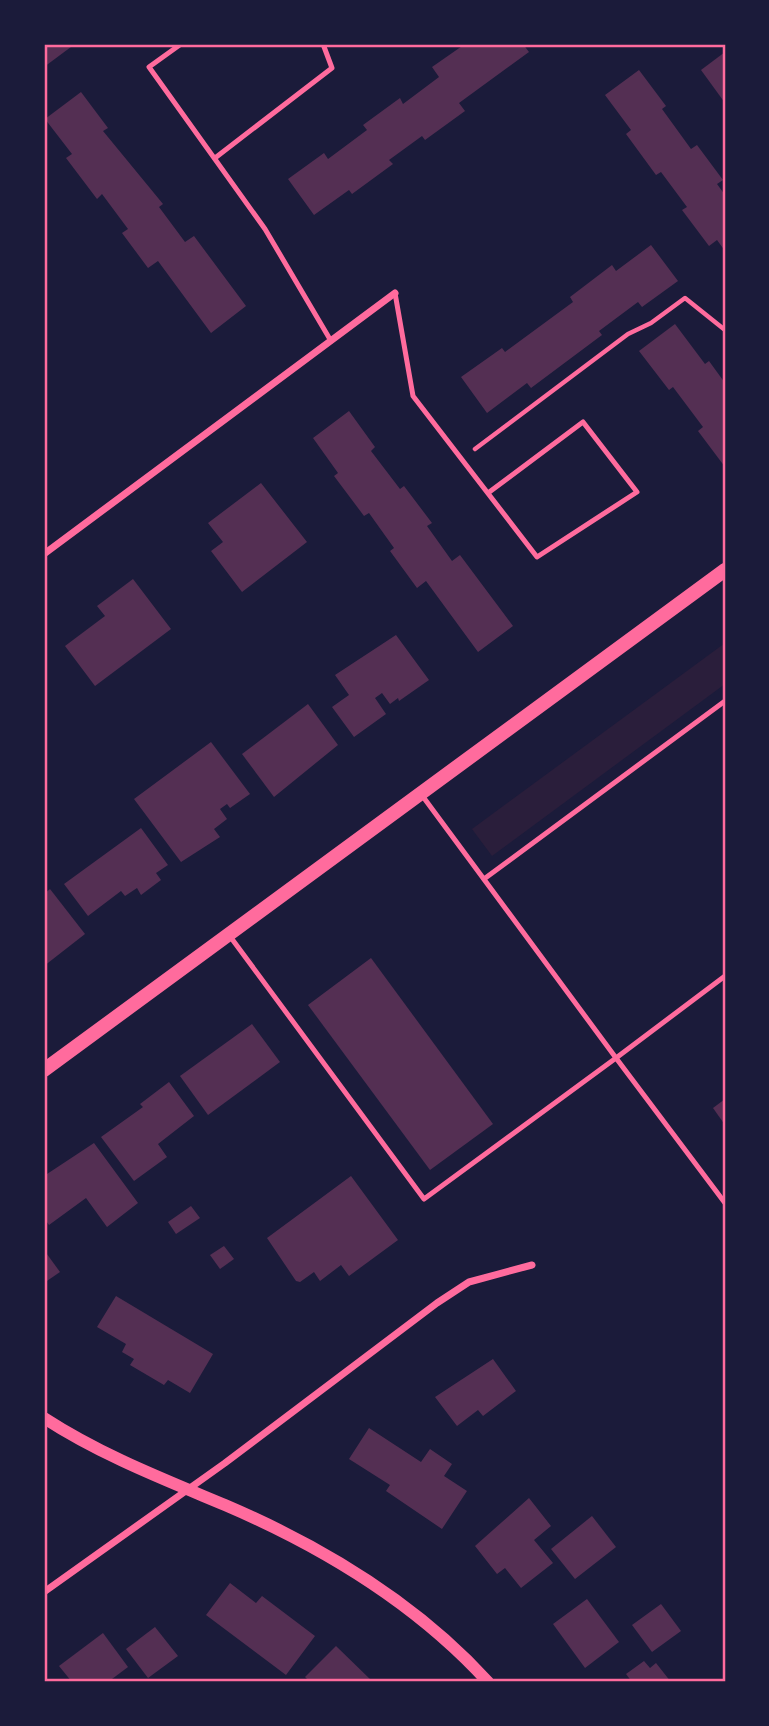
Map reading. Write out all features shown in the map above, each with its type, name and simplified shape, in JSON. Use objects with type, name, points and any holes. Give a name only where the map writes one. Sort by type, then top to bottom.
[{"type":"main road","points":[[44,1070],[227,933],[725,570]]},
{"type":"street","points":[[44,554],[395,293]]},
{"type":"street","points":[[44,1592],[225,1463],[458,1289],[469,1282],[532,1265]]},
{"type":"street","points":[[44,1418],[100,1452],[282,1531],[351,1569],[419,1617],[488,1682]]},
{"type":"lane","points":[[181,44],[149,67],[265,229],[331,341]]},
{"type":"lane","points":[[215,158],[332,68],[323,44]]},
{"type":"lane","points":[[395,293],[413,396],[537,557],[637,492],[583,422],[488,493]]},
{"type":"lane","points":[[484,879],[725,701]]},
{"type":"lane","points":[[420,793],[725,1203]]},
{"type":"lane","points":[[227,933],[424,1199],[725,976]]},
{"type":"path","points":[[461,459],[628,334],[651,323],[685,298],[725,330]]},
{"type":"shaded area","points":[[725,643],[725,684],[492,856],[472,829]]},
{"type":"building","points":[[44,44],[75,44],[44,67]]},
{"type":"building","points":[[465,44],[523,44],[529,52],[459,103],[465,111],[425,140],[422,136],[389,160],[393,164],[352,194],[349,190],[314,215],[288,179],[324,153],[328,159],[367,130],[363,125],[400,98],[403,104],[439,77],[432,67]]},
{"type":"building","points":[[725,52],[725,103],[701,70]]},
{"type":"building","points":[[639,70],[666,106],[662,109],[691,149],[697,145],[723,180],[717,184],[725,195],[725,251],[717,240],[709,246],[682,210],[687,207],[661,172],[656,175],[626,134],[631,130],[605,95]]},
{"type":"building","points":[[81,92],[108,128],[103,131],[163,204],[159,207],[185,242],[194,236],[246,306],[211,333],[158,261],[148,268],[122,233],[128,229],[102,194],[97,199],[66,158],[72,154],[45,119]]},
{"type":"building","points":[[651,245],[678,281],[642,307],[638,302],[599,331],[602,335],[531,388],[527,383],[487,413],[461,377],[502,348],[505,352],[573,302],[570,297],[612,265],[616,271]]},
{"type":"building","points":[[675,324],[705,364],[709,361],[725,383],[725,467],[698,431],[703,427],[673,387],[669,390],[639,351]]},
{"type":"building","points":[[349,411],[375,447],[371,451],[400,489],[404,486],[432,523],[427,526],[452,561],[460,555],[513,626],[478,652],[426,581],[417,588],[390,551],[394,548],[369,513],[364,516],[334,476],[338,473],[313,438]]},
{"type":"building","points":[[261,483],[307,542],[242,592],[211,551],[223,542],[208,523]]},
{"type":"building","points":[[133,579],[171,629],[95,686],[65,646],[105,616],[97,606]]},
{"type":"building","points":[[396,635],[429,680],[399,701],[398,698],[390,704],[382,693],[375,698],[386,714],[354,737],[332,707],[349,695],[335,675]]},
{"type":"building","points":[[308,704],[338,745],[274,797],[242,754]]},
{"type":"building","points":[[211,742],[250,794],[230,808],[227,804],[220,809],[227,819],[214,829],[220,837],[181,862],[134,799]]},
{"type":"building","points":[[141,828],[168,865],[156,873],[161,880],[141,895],[137,888],[125,896],[121,891],[88,916],[64,884]]},
{"type":"building","points":[[50,889],[85,934],[44,966],[44,894]]},
{"type":"building","points":[[371,958],[493,1124],[430,1170],[308,1005]]},
{"type":"building","points":[[252,1024],[280,1062],[208,1115],[180,1076]]},
{"type":"building","points":[[169,1082],[194,1116],[158,1144],[167,1157],[134,1181],[101,1137],[143,1107],[140,1104]]},
{"type":"building","points":[[725,1099],[725,1125],[713,1108]]},
{"type":"building","points":[[94,1143],[138,1203],[107,1227],[86,1198],[49,1225],[44,1218],[44,1176]]},
{"type":"building","points":[[351,1176],[398,1240],[349,1276],[341,1265],[320,1281],[314,1272],[300,1282],[296,1281],[267,1238]]},
{"type":"building","points":[[191,1206],[200,1218],[176,1234],[168,1222]]},
{"type":"building","points":[[224,1246],[234,1259],[220,1269],[210,1255]]},
{"type":"building","points":[[44,1250],[60,1272],[44,1283]]},
{"type":"building","points":[[116,1296],[213,1354],[190,1393],[168,1380],[164,1385],[130,1365],[134,1359],[122,1352],[126,1344],[97,1327]]},
{"type":"building","points":[[493,1359],[516,1391],[483,1416],[478,1410],[457,1426],[435,1397]]},
{"type":"building","points":[[369,1428],[421,1462],[430,1449],[452,1464],[444,1476],[467,1491],[442,1529],[386,1491],[390,1485],[349,1459]]},
{"type":"building","points":[[529,1498],[551,1526],[534,1540],[553,1563],[521,1588],[505,1568],[497,1574],[475,1546]]},
{"type":"building","points":[[592,1516],[616,1547],[575,1579],[551,1549]]},
{"type":"building","points":[[230,1583],[256,1603],[262,1596],[315,1636],[286,1675],[206,1615]]},
{"type":"building","points":[[587,1599],[619,1642],[585,1668],[553,1624]]},
{"type":"building","points":[[661,1604],[681,1631],[652,1652],[632,1625]]},
{"type":"building","points":[[155,1627],[178,1656],[148,1678],[126,1649]]},
{"type":"building","points":[[103,1633],[128,1667],[108,1682],[72,1682],[59,1666]]},
{"type":"building","points":[[336,1646],[373,1682],[310,1682],[305,1677]]},
{"type":"building","points":[[644,1661],[650,1668],[656,1663],[671,1682],[632,1682],[626,1674]]}]
